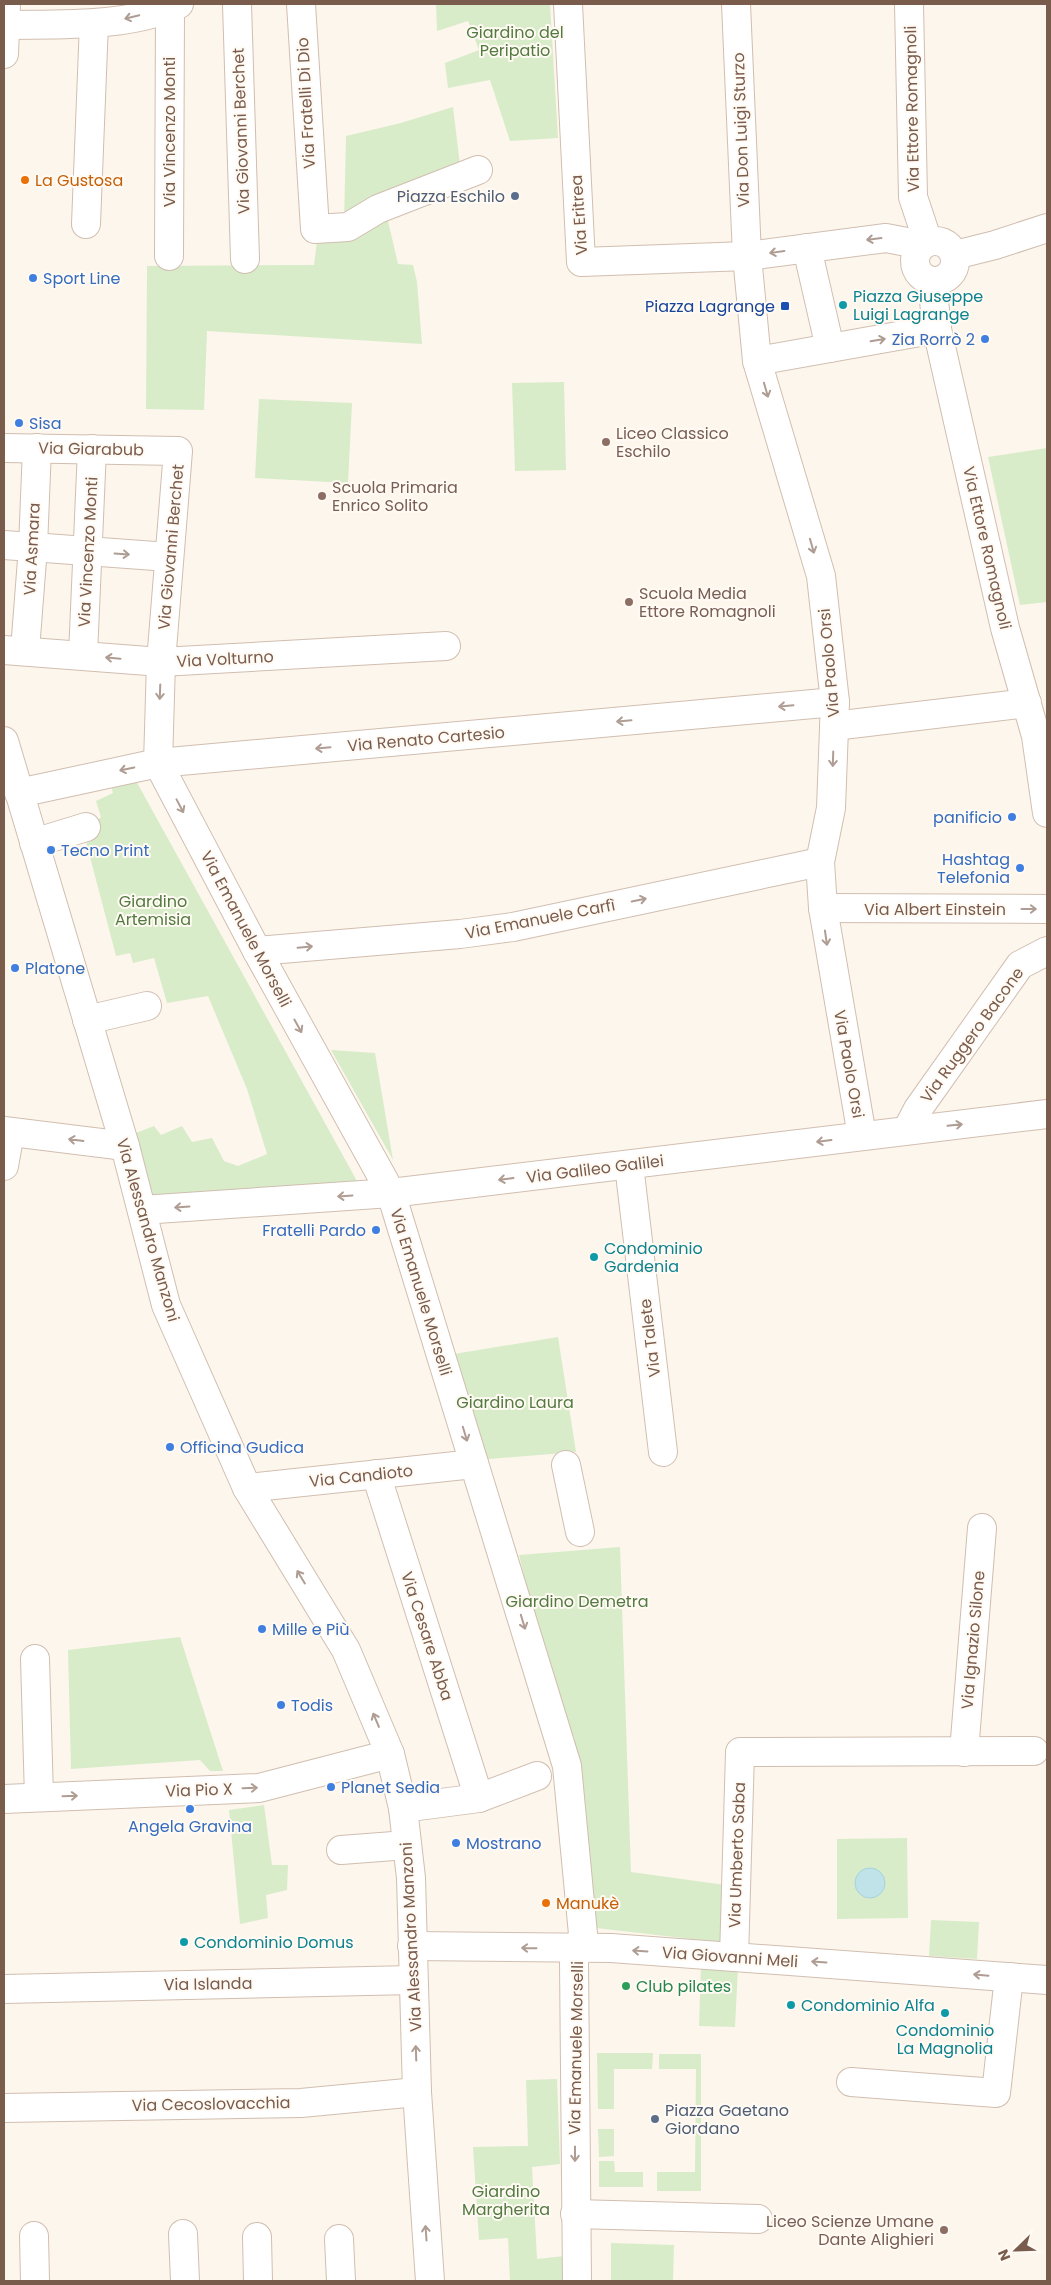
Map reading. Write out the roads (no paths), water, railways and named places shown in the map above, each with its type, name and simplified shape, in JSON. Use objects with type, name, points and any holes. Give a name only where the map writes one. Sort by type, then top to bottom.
[{"type":"street","name":"Via Giovanni Berchet","points":[[237,4],[245,259]]},
{"type":"street","name":"Via Fratelli Di Dio","points":[[301,4],[314,229],[348,227],[386,206],[478,170]]},
{"type":"street","name":"Via Eritrea","points":[[568,4],[581,262],[747,256]]},
{"type":"street","name":"Via Don Luigi Sturzo","points":[[736,4],[747,256]]},
{"type":"street","name":"Via Ettore Romagnoli","points":[[909,4],[913,197],[925,243]]},
{"type":"street","points":[[4,54],[5,18],[94,23],[174,6]]},
{"type":"street","name":"Via Vincenzo Monti","points":[[169,256],[174,6]]},
{"type":"street","points":[[86,224],[94,23]]},
{"type":"street","points":[[954,255],[995,245],[1047,228]]},
{"type":"street","points":[[747,256],[886,238],[925,243],[944,243],[954,255],[956,263],[945,280],[932,282],[918,273],[915,257],[925,243]]},
{"type":"street","points":[[807,248],[830,348]]},
{"type":"street","name":"Via Paolo Orsi","points":[[747,256],[757,361],[821,576],[834,714],[831,808],[820,862],[823,908],[862,1136]]},
{"type":"street","name":"Via Ettore Romagnoli","points":[[932,282],[937,329],[1005,628],[1036,736],[1047,813]]},
{"type":"street","points":[[757,361],[937,329]]},
{"type":"street","name":"Via Giarabub","points":[[4,448],[178,451]]},
{"type":"street","name":"Via Asmara","points":[[14,650],[33,547],[37,448]]},
{"type":"street","name":"Via Vincenzo Monti","points":[[83,655],[92,449]]},
{"type":"street","name":"Via Giovanni Berchet","points":[[158,763],[161,662],[178,451]]},
{"type":"street","points":[[4,545],[169,557]]},
{"type":"street","name":"Via Volturno","points":[[14,650],[161,662],[446,646]]},
{"type":"street","name":"Via Renato Cartesio","points":[[19,793],[158,763],[834,714],[1027,703]]},
{"type":"street","name":"Via Alessandro Manzoni","points":[[4,741],[124,1146],[166,1305],[247,1488],[346,1650],[390,1754],[403,1808],[411,1878],[417,2092],[430,2281]]},
{"type":"street","name":"Via Emanuele Morselli","points":[[158,763],[257,951],[391,1193],[567,1766],[583,1934],[574,1961],[577,2281]]},
{"type":"street","points":[[34,843],[86,827]]},
{"type":"street","name":"Via Emanuele Carfì","points":[[257,951],[460,934],[513,927],[820,862]]},
{"type":"street","name":"Via Albert Einstein","points":[[823,908],[1047,909]]},
{"type":"street","name":"Via Ruggero Bacone","points":[[907,1130],[918,1109],[1020,965],[1047,951]]},
{"type":"street","points":[[87,1020],[147,1006]]},
{"type":"street","name":"Via Galileo Galilei","points":[[142,1210],[391,1193],[1047,1114]]},
{"type":"street","points":[[4,1166],[7,1132],[124,1146]]},
{"type":"street","name":"Via Talete","points":[[629,1165],[663,1452]]},
{"type":"street","name":"Via Candioto","points":[[247,1488],[474,1464]]},
{"type":"street","points":[[566,1465],[580,1532]]},
{"type":"street","name":"Via Cesare Abba","points":[[376,1474],[479,1798]]},
{"type":"street","name":"Via Ignazio Silone","points":[[964,1752],[982,1528]]},
{"type":"street","points":[[36,1659],[39,1797]]},
{"type":"street","name":"Via Umberto Saba","points":[[734,1957],[740,1752],[964,1752]]},
{"type":"street","points":[[964,1752],[1034,1752]]},
{"type":"street","name":"Via Pio X","points":[[4,1799],[259,1788],[390,1754]]},
{"type":"street","points":[[403,1808],[479,1798],[537,1776]]},
{"type":"street","points":[[341,1850],[407,1845]]},
{"type":"street","name":"Via Giovanni Meli","points":[[412,1946],[611,1948],[1047,1980]]},
{"type":"street","points":[[852,2082],[996,2093],[1009,1977]]},
{"type":"street","name":"Via Islanda","points":[[4,1989],[413,1980]]},
{"type":"street","name":"Via Cecoslovacchia","points":[[4,2108],[302,2103],[417,2092]]},
{"type":"street","points":[[575,2214],[758,2219]]},
{"type":"street","points":[[183,2234],[185,2281]]},
{"type":"street","points":[[34,2236],[35,2281]]},
{"type":"street","points":[[257,2237],[258,2281]]},
{"type":"street","points":[[339,2239],[341,2281]]},
{"type":"water","points":[[870,1868],[881,1872],[885,1883],[881,1894],[870,1898],[859,1894],[855,1883],[859,1872]]},
{"type":"place","name":"La Gustosa","points":[[25,180]]},
{"type":"place","name":"Piazza Eschilo","points":[[515,196]]},
{"type":"place","name":"Sport Line","points":[[33,278]]},
{"type":"place","name":"Piazza Giuseppe Luigi Lagrange","points":[[843,305]]},
{"type":"place","name":"Piazza Lagrange","points":[[785,306]]},
{"type":"place","name":"Zia Rorrò 2","points":[[985,339]]},
{"type":"place","name":"Sisa","points":[[19,423]]},
{"type":"place","name":"Liceo Classico Eschilo","points":[[606,442]]},
{"type":"place","name":"Scuola Primaria Enrico Solito","points":[[322,496]]},
{"type":"place","name":"Scuola Media Ettore Romagnoli","points":[[629,602]]},
{"type":"place","name":"panificio","points":[[1012,817]]},
{"type":"place","name":"Tecno Print","points":[[51,850]]},
{"type":"place","name":"Hashtag Telefonia","points":[[1020,868]]},
{"type":"place","name":"Platone","points":[[15,968]]},
{"type":"place","name":"Fratelli Pardo","points":[[376,1230]]},
{"type":"place","name":"Condominio Gardenia","points":[[594,1257]]},
{"type":"place","name":"Officina Gudica","points":[[170,1447]]},
{"type":"place","name":"Mille e Più","points":[[262,1629]]},
{"type":"place","name":"Todis","points":[[281,1705]]},
{"type":"place","name":"Planet Sedia","points":[[331,1787]]},
{"type":"place","name":"Angela Gravina","points":[[190,1809]]},
{"type":"place","name":"Mostrano","points":[[456,1843]]},
{"type":"place","name":"Manukè","points":[[546,1903]]},
{"type":"place","name":"Condominio Domus","points":[[184,1942]]},
{"type":"place","name":"Club pilates","points":[[626,1986]]},
{"type":"place","name":"Condominio Alfa","points":[[791,2005]]},
{"type":"place","name":"Condominio La Magnolia","points":[[945,2013]]},
{"type":"place","name":"Piazza Gaetano Giordano","points":[[655,2119]]},
{"type":"place","name":"Liceo Scienze Umane Dante Alighieri","points":[[944,2230]]},
{"type":"park label","name":"Giardino del Peripatio","points":[[515,41]]},
{"type":"park label","name":"Giardino Artemisia","points":[[153,910]]},
{"type":"park label","name":"Giardino Laura","points":[[515,1402]]},
{"type":"park label","name":"Giardino Demetra","points":[[577,1601]]},
{"type":"park label","name":"Giardino Margherita","points":[[506,2200]]}]
